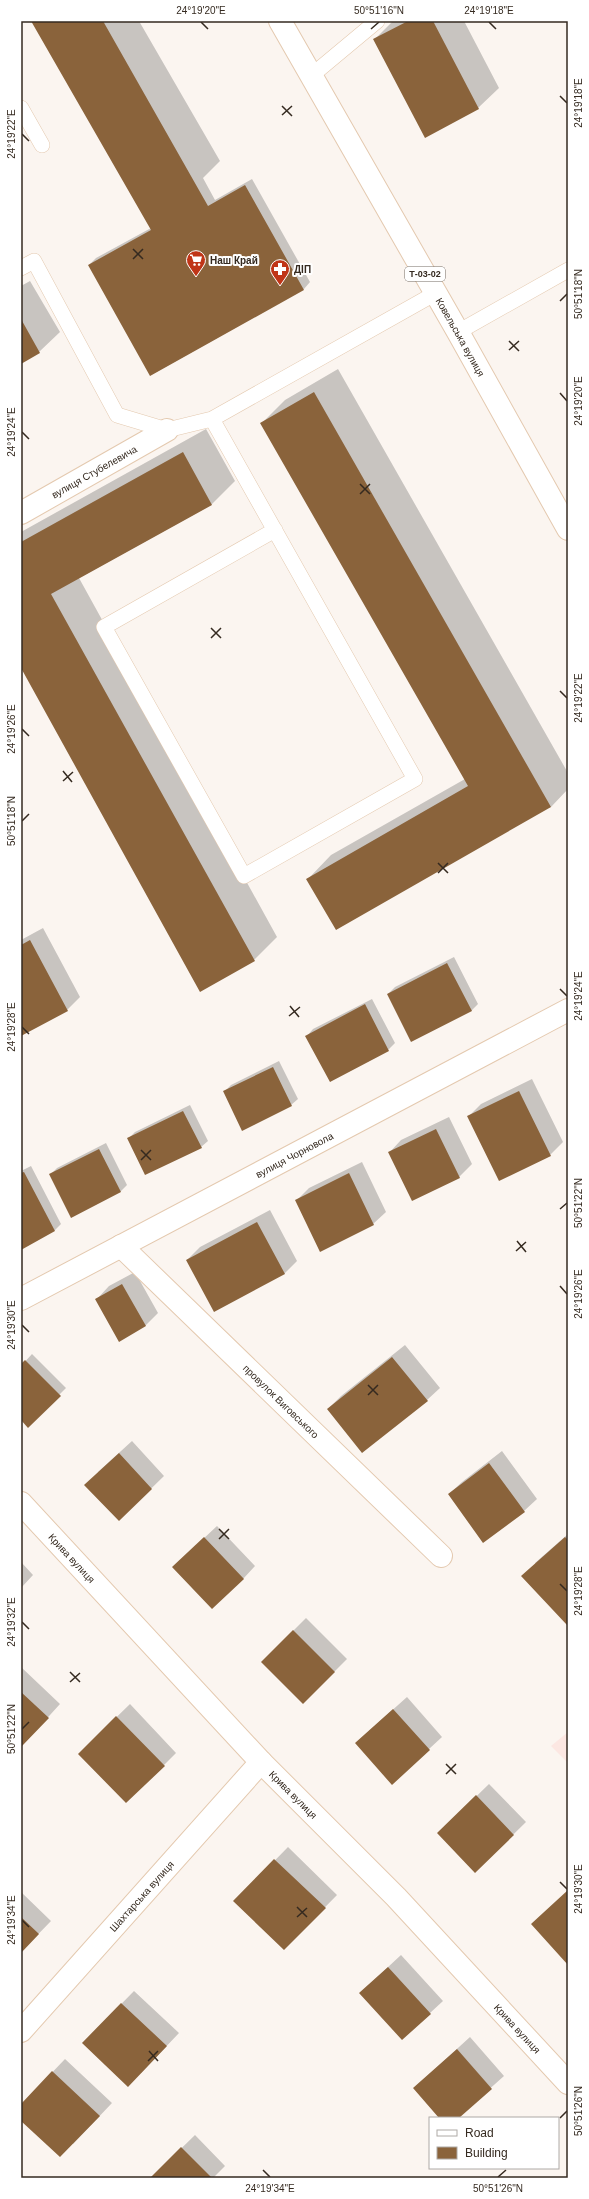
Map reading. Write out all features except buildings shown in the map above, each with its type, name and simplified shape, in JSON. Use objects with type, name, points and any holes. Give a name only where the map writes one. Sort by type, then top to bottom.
[{"type":"street","name":"Ковельська вулиця","points":[[280,21],[436,293],[568,529]]},
{"type":"street","name":"вулиця Стубелевича","points":[[21,513],[167,430]]},
{"type":"street","name":"вулиця Чорновола","points":[[21,1299],[568,1010]]},
{"type":"street","name":"провулок Виговського","points":[[121,1246],[441,1556]]},
{"type":"street","name":"Крива вулиця","points":[[21,1503],[261,1762],[396,1897],[568,2083]]},
{"type":"street","name":"Шахтарська вулиця","points":[[21,2031],[261,1762]]},
{"type":"lane","points":[[311,76],[377,21]]},
{"type":"lane","points":[[21,108],[42,145]]},
{"type":"lane","points":[[21,268],[34,261],[117,415],[167,430],[212,419],[436,293]]},
{"type":"lane","points":[[458,332],[568,270]]},
{"type":"lane","points":[[212,419],[275,530],[415,780],[244,876],[104,627],[275,530]]},
{"type":"shaded area","points":[[568,1732],[568,1763],[551,1746]]},
{"type":"place","name":"Наш Край","points":[[196,277]]},
{"type":"place","name":"ДІП","points":[[280,286]]}]
